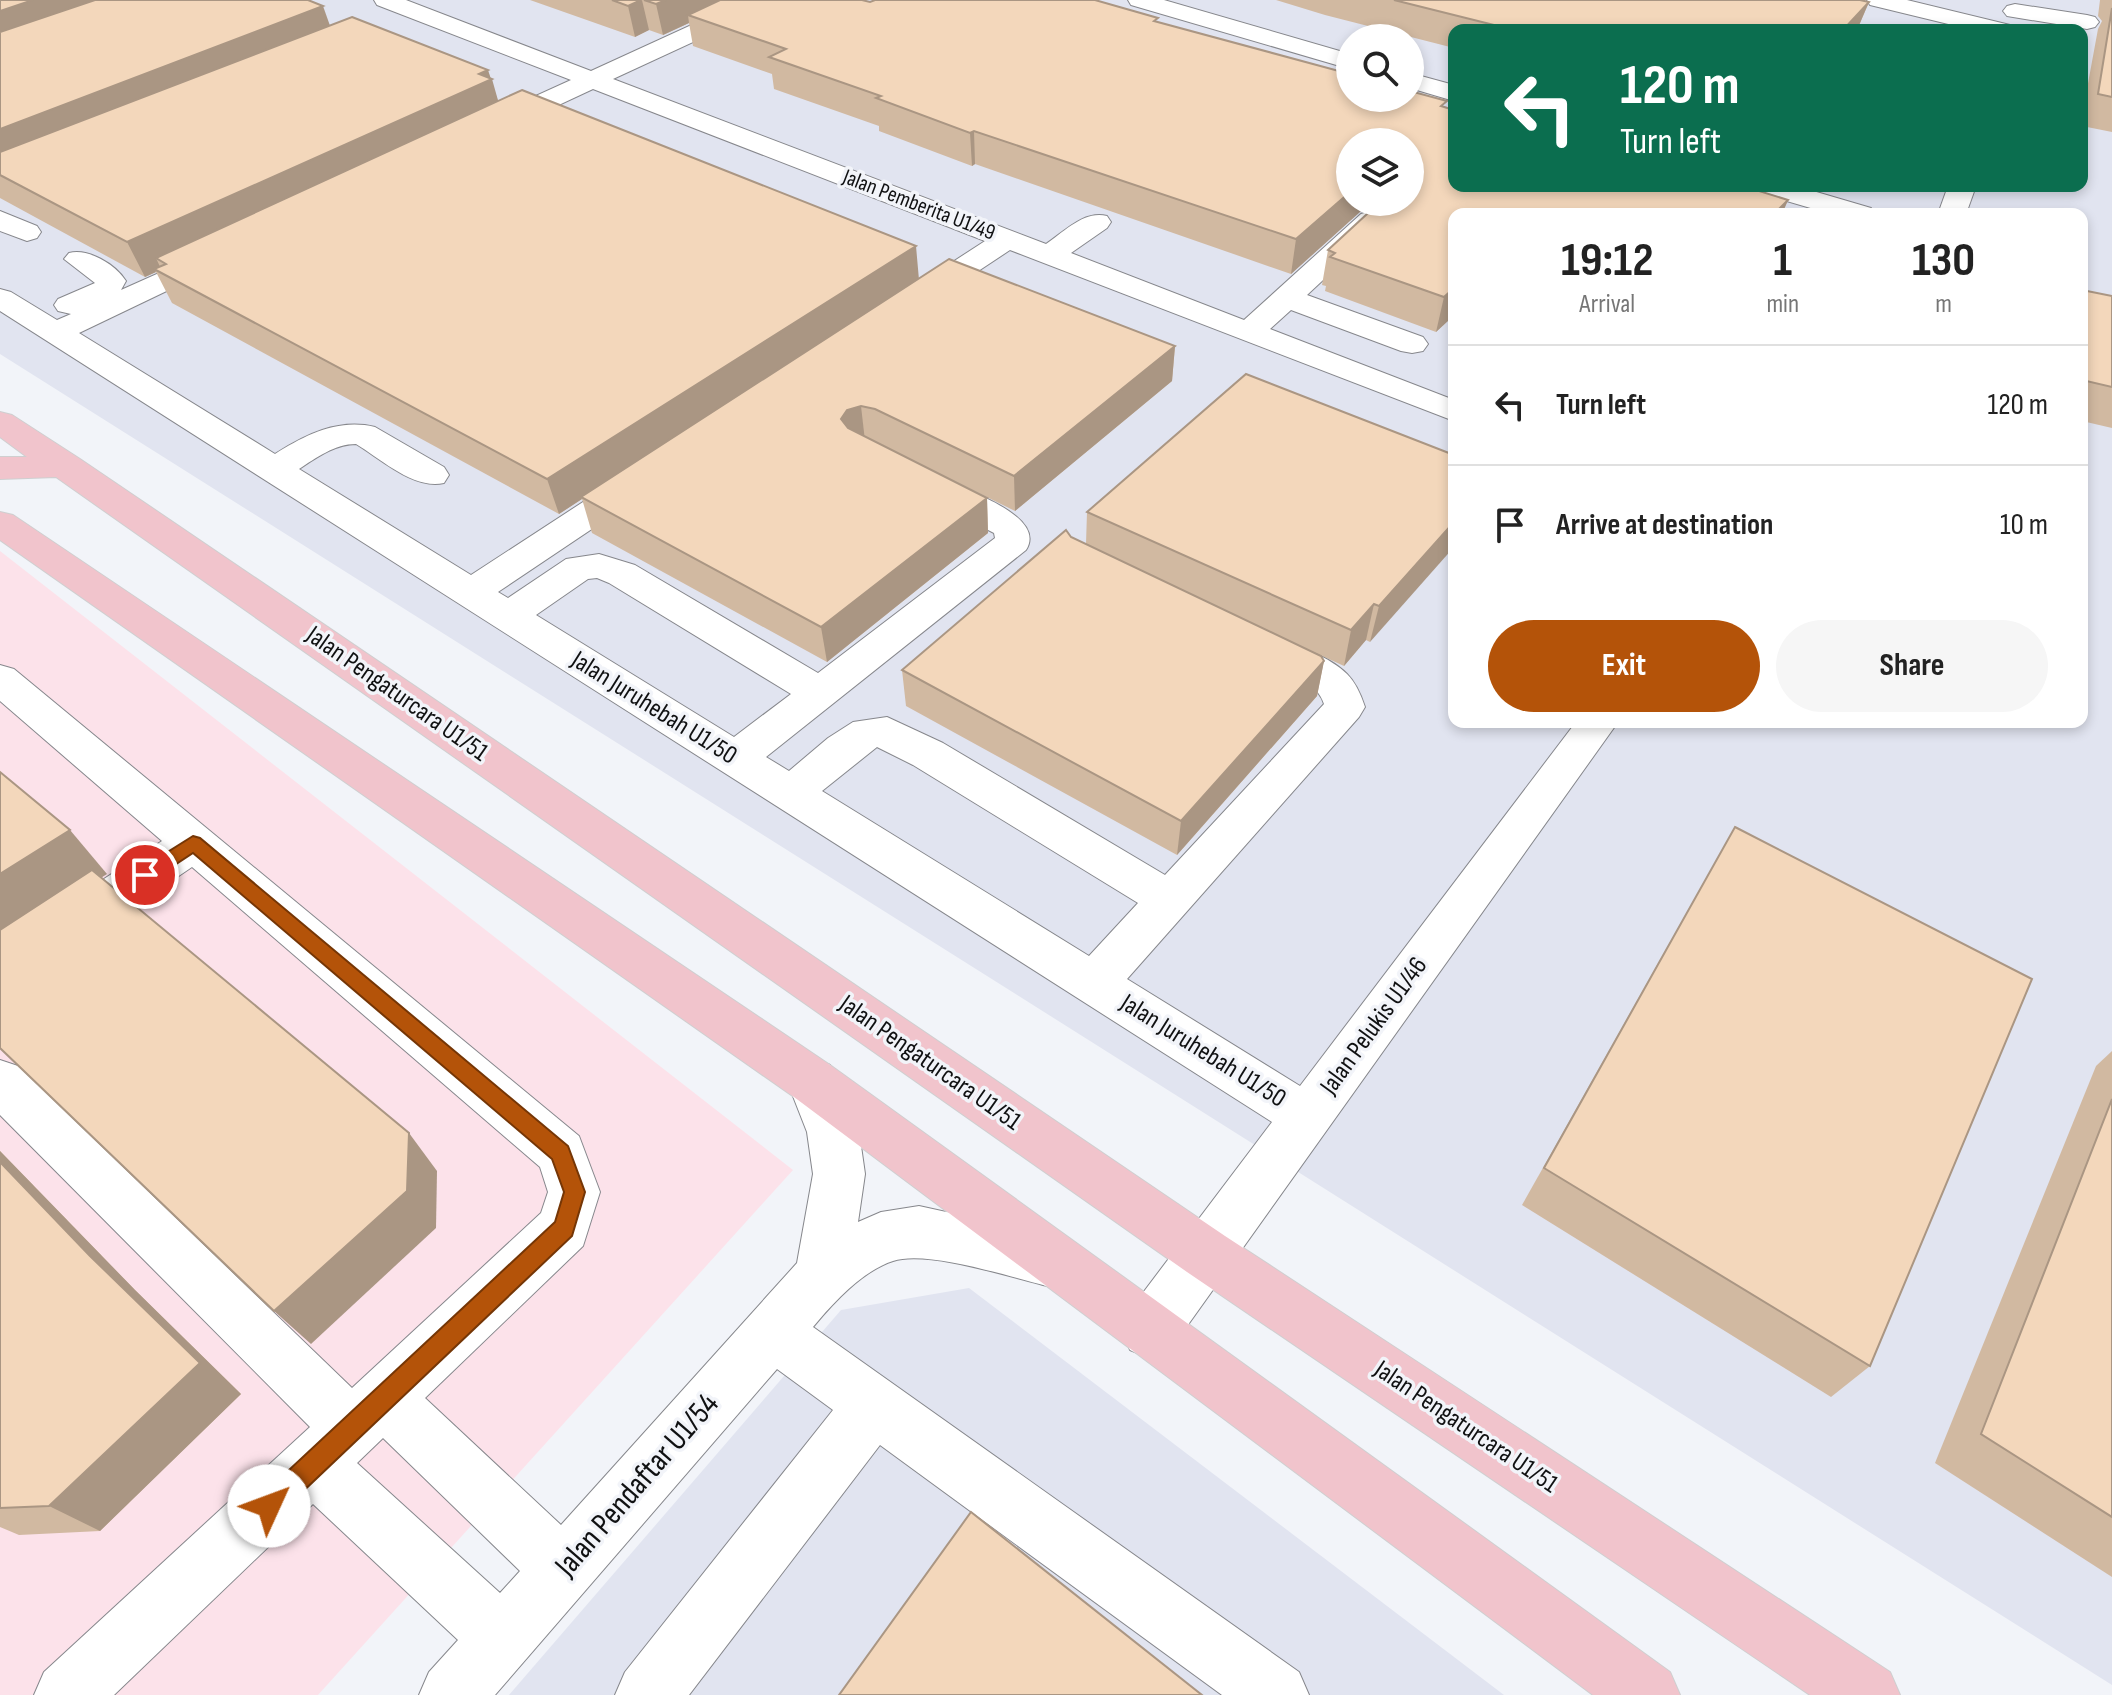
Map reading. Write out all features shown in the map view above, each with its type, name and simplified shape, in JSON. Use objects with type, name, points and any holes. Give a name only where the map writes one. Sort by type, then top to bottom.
[{"type":"main road","name":"Jalan Pengaturcara U1/51","points":[[0,422],[1206,1254],[1867,1695]]},
{"type":"main road","points":[[0,468],[68,466]]},
{"type":"main road","points":[[0,523],[812,1081],[1647,1695]]},
{"type":"street","points":[[464,139],[765,0]]},
{"type":"street","points":[[1139,0],[1336,58]]},
{"type":"street","points":[[1878,0],[2011,18],[2087,22]]},
{"type":"street","name":"Jalan Pemberita U1/49","points":[[389,13],[421,14],[1448,409]]},
{"type":"street","points":[[1424,84],[1448,91]]},
{"type":"street","points":[[750,171],[783,153]]},
{"type":"street","points":[[1786,192],[1841,208]]},
{"type":"street","points":[[1249,332],[1376,216]]},
{"type":"street","points":[[0,220],[27,232]]},
{"type":"street","points":[[1049,255],[1097,222]]},
{"type":"street","points":[[895,313],[933,272],[1007,239]]},
{"type":"street","points":[[29,317],[238,246]]},
{"type":"street","points":[[29,317],[107,289],[111,281],[79,259]]},
{"type":"street","points":[[1285,297],[1412,344]]},
{"type":"street","name":"Jalan Juruhebah U1/50","points":[[29,317],[1307,1117]]},
{"type":"street","points":[[274,470],[325,440],[350,433],[363,434],[432,475]]},
{"type":"street","points":[[470,593],[669,462]]},
{"type":"street","points":[[735,759],[1013,542],[1013,532],[1007,525],[908,475]]},
{"type":"street","points":[[508,616],[579,568],[599,566],[622,574],[821,693]]},
{"type":"street","points":[[1094,983],[1345,707],[1343,694],[1330,679],[1229,631]]},
{"type":"street","points":[[0,679],[561,1153],[574,1192],[564,1228],[67,1695]]},
{"type":"street","name":"Jalan Pelukis U1/46","points":[[1150,1330],[1594,728]]},
{"type":"street","points":[[791,793],[855,741],[868,733],[887,732],[1168,899]]},
{"type":"street","points":[[0,972],[193,843]]},
{"type":"street","points":[[812,1081],[833,1132],[839,1174],[822,1275]]},
{"type":"street","points":[[0,1082],[350,1430],[502,1638]]},
{"type":"street","name":"Jalan Pendaftar U1/54","points":[[452,1695],[822,1275],[881,1237],[919,1231],[1058,1263]]},
{"type":"street","points":[[773,1332],[1276,1695]]},
{"type":"street","points":[[648,1695],[874,1405]]},
{"type":"street","points":[[350,1430],[563,1570]]},
{"type":"shaded area","points":[[0,0],[2112,0],[2112,1685],[0,354]]},
{"type":"shaded area","points":[[0,551],[793,1170],[318,1695],[0,1695]]},
{"type":"shaded area","points":[[969,1288],[1504,1695],[509,1695],[841,1310]]},
{"type":"building","points":[[0,0],[33,0],[0,11]]},
{"type":"building","points":[[95,0],[308,0],[323,6],[0,129],[0,32]]},
{"type":"building","points":[[612,0],[641,0],[628,6]]},
{"type":"building","points":[[644,0],[666,0],[656,4]]},
{"type":"building","points":[[720,0],[1095,0],[1158,18],[1154,21],[1336,70],[1336,112],[1424,112],[1424,95],[1447,101],[1441,106],[1448,108],[1448,192],[1762,192],[1788,200],[1780,208],[1448,208],[1448,293],[1444,297],[1330,257],[1335,253],[1328,250],[1365,216],[1424,216],[1424,128],[1336,128],[1336,204],[1296,239],[974,131],[970,133],[876,98],[881,96],[769,57],[786,49],[688,15]]},
{"type":"building","points":[[1394,0],[1869,2],[1849,24],[1490,24]]},
{"type":"building","points":[[2112,8],[2112,97],[2098,94]]},
{"type":"building","points":[[352,17],[488,70],[479,74],[492,79],[127,242],[0,175],[0,152]]},
{"type":"building","points":[[522,90],[916,246],[547,479],[154,269],[166,264],[156,258]]},
{"type":"building","points":[[949,259],[1175,346],[1014,476],[875,409],[861,406],[847,410],[841,419],[848,428],[987,498],[821,627],[581,497]]},
{"type":"building","points":[[2088,291],[2112,296],[2112,387],[2088,381]]},
{"type":"building","points":[[1246,374],[1448,453],[1448,529],[1379,606],[1374,604],[1351,630],[1087,512]]},
{"type":"building","points":[[1066,530],[1071,537],[1321,656],[1324,661],[1181,821],[902,670]]},
{"type":"building","points":[[0,772],[70,830],[0,874]]},
{"type":"building","points":[[1735,827],[2032,979],[1870,1366],[1544,1168]]},
{"type":"building","points":[[92,870],[409,1133],[407,1191],[274,1311],[0,1048],[0,930]]},
{"type":"building","points":[[2112,1099],[2112,1517],[1981,1434]]},
{"type":"building","points":[[0,1162],[90,1256],[200,1363],[49,1506],[0,1508]]},
{"type":"building","points":[[971,1512],[1202,1695],[839,1695]]},
{"type":"route","points":[[145,875],[193,843],[561,1153],[574,1192],[564,1228],[269,1506]]}]
